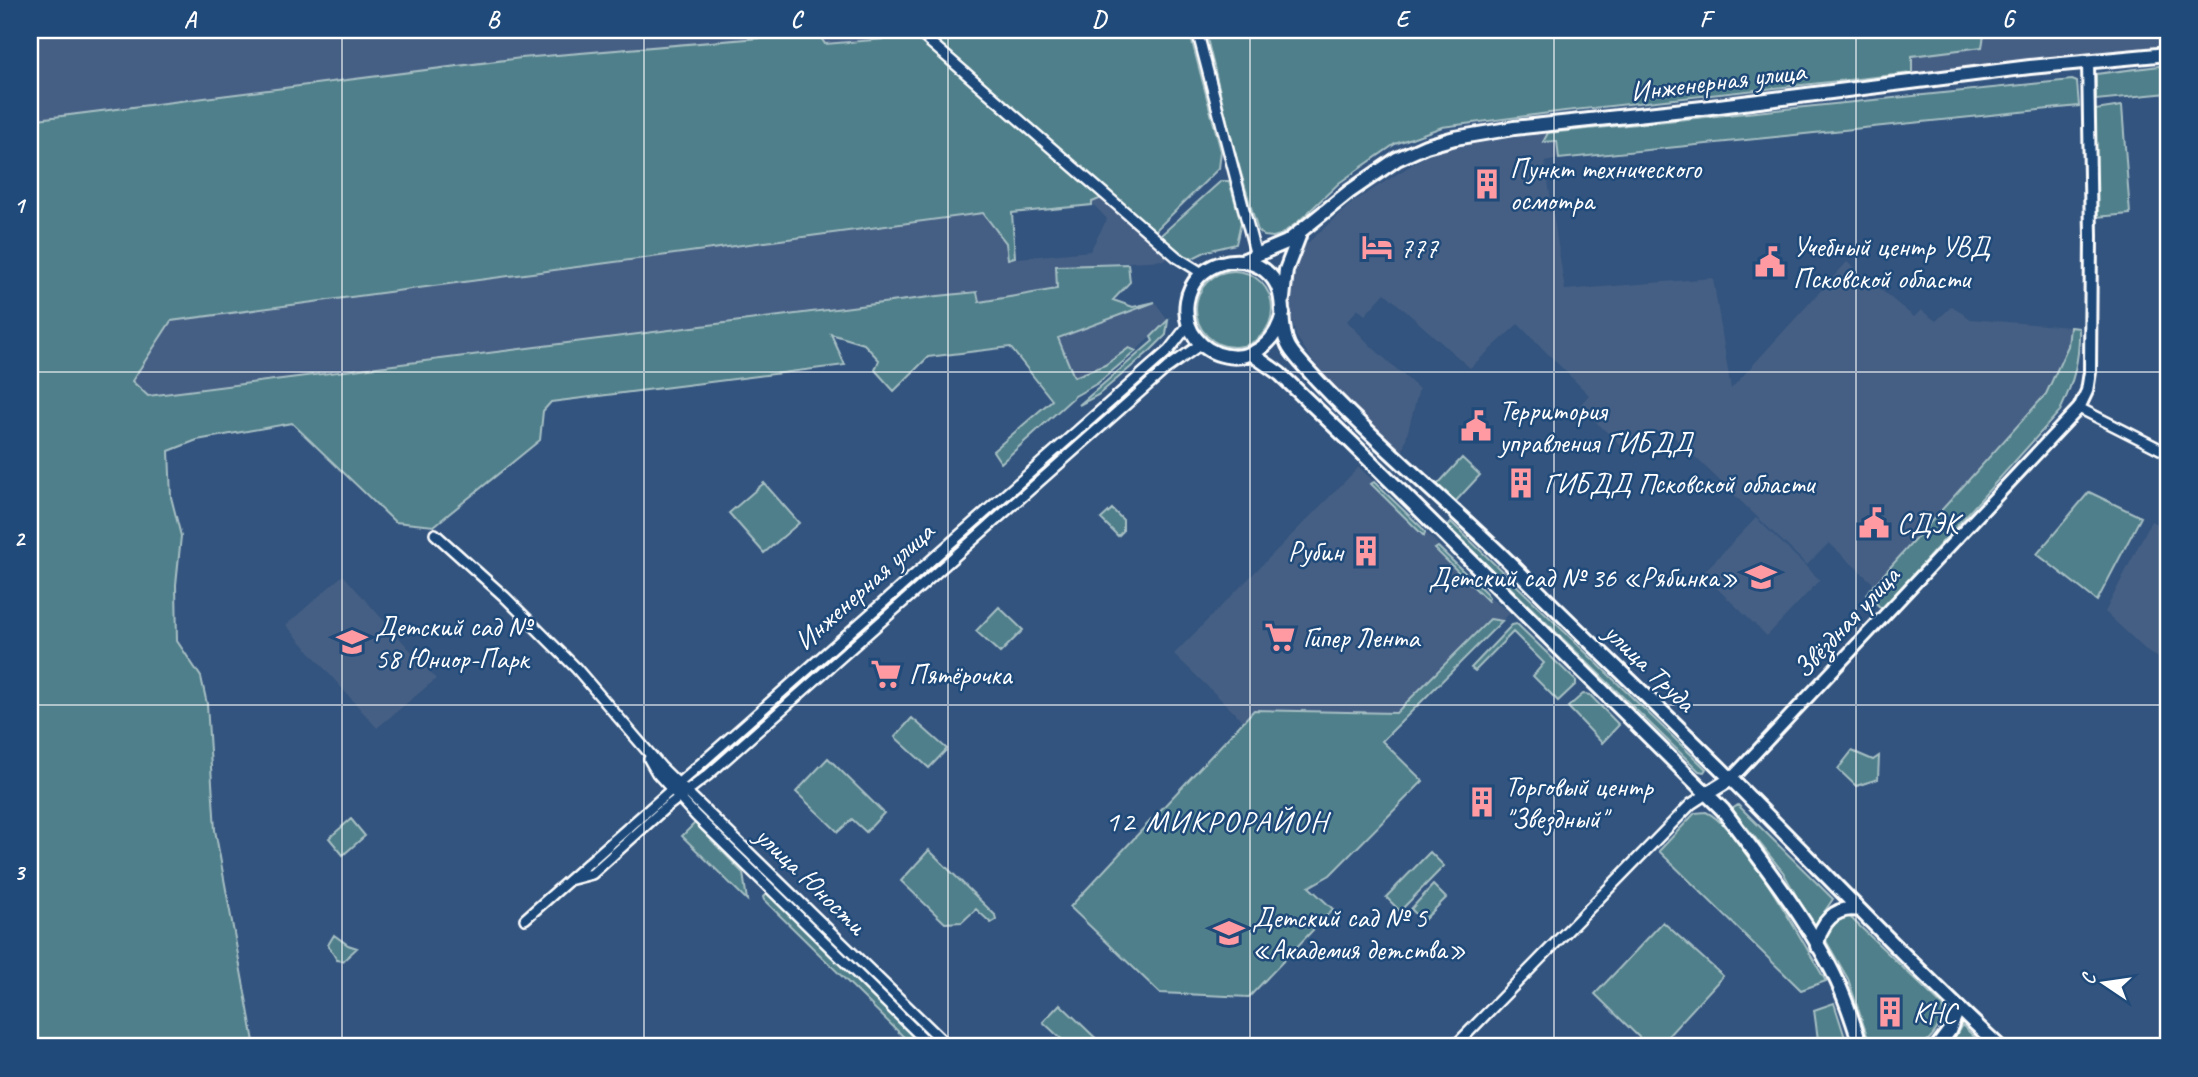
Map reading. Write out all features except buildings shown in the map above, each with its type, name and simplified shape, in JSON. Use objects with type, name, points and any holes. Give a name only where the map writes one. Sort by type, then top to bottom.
[{"type":"main road","name":"Инженерная улица","points":[[1202,273],[1222,262],[1242,261],[1287,242],[1349,192],[1397,159],[1426,146],[1455,138],[1514,128],[2168,54]]},
{"type":"main road","name":"Инженерная улица","points":[[1252,354],[1273,338],[1280,326],[1286,270],[1301,233]]},
{"type":"main road","points":[[1242,261],[1257,266],[1270,275],[1279,289],[1283,309]]},
{"type":"main road","points":[[1202,273],[1190,290],[1187,301],[1189,324],[1201,344],[1220,355],[1241,357],[1252,354]]},
{"type":"main road","name":"улица Труда","points":[[1283,309],[1287,344],[1302,364],[1379,442],[1515,568],[1731,779],[1958,1009],[2000,1047]]},
{"type":"main road","name":"улица Труда","points":[[1252,354],[1267,363],[1311,403],[1723,810],[1754,850],[1817,946],[1836,980],[1861,1047]]},
{"type":"main road","name":"Звёздная улица","points":[[1707,793],[1731,779]]},
{"type":"main road","points":[[1817,946],[1818,935],[1829,918],[1845,909],[1860,910]]},
{"type":"main road","points":[[1937,1047],[1949,1031],[1958,1009]]},
{"type":"street","points":[[1197,30],[1255,256]]},
{"type":"street","points":[[923,36],[1178,258],[1202,273]]},
{"type":"street","name":"Звёздная улица","points":[[1731,779],[2079,408],[2087,391],[2090,372],[2088,62]]},
{"type":"street","name":"Инженерная улица","points":[[525,919],[1169,350],[1189,324]]},
{"type":"street","name":"Инженерная улица","points":[[567,881],[592,874],[763,727],[1167,368],[1201,344]]},
{"type":"street","points":[[2079,408],[2168,453]]},
{"type":"street","name":"улица Юности","points":[[435,534],[505,597],[567,659],[675,786],[932,1047]]},
{"type":"street","name":"Звёздная улица","points":[[1454,1047],[1691,804],[1707,793]]},
{"type":"street","name":"улица Юности","points":[[683,794],[949,1047]]},
{"type":"shaded area","points":[[995,30],[825,44],[521,58],[30,120],[30,31]]},
{"type":"shaded area","points":[[1985,30],[2168,30],[2168,45],[1912,73],[1911,56],[1982,47]]},
{"type":"shaded area","points":[[1548,133],[1544,142],[1557,140],[1559,159],[1545,162],[1565,290],[1713,278],[1731,389],[1847,262],[1914,317],[1921,310],[1936,321],[1952,306],[1970,319],[2070,327],[2068,346],[2046,394],[1875,585],[1829,543],[1807,565],[1666,429],[1646,435],[1628,452],[1579,406],[1589,395],[1518,324],[1470,368],[1385,293],[1365,315],[1358,309],[1347,321],[1419,389],[1402,454],[1323,376],[1296,336],[1289,308],[1289,288],[1301,249],[1353,202],[1424,157],[1449,147]]},
{"type":"shaded area","points":[[1112,194],[1175,249],[1166,260],[1056,266],[1057,289],[979,302],[938,296],[148,396],[132,382],[171,321],[983,213],[1006,243],[1008,259],[1090,251],[1107,219],[1091,202]]},
{"type":"shaded area","points":[[1155,302],[1168,320],[1136,351],[1129,348],[1105,365],[1074,377],[1058,338]]},
{"type":"shaded area","points":[[1359,467],[1489,597],[1510,613],[1381,741],[1372,713],[1254,710],[1243,721],[1174,654]]},
{"type":"shaded area","name":"Детский сад № 36 «Рябинка»","points":[[1756,518],[1820,580],[1767,636],[1702,574]]},
{"type":"shaded area","points":[[2151,521],[2168,529],[2168,663],[2149,653],[2105,612]]},
{"type":"shaded area","name":"Детский сад № 58 Юниор-Парк","points":[[343,575],[436,679],[377,728],[286,625]]},
{"type":"green space","points":[[995,30],[1189,30],[1221,151],[1219,168],[1155,231],[1112,194],[1092,202],[1092,205],[1012,213],[1015,257],[1008,259],[1006,243],[983,213],[171,321],[132,381],[148,396],[938,296],[977,292],[979,302],[1057,289],[1056,266],[1128,264],[1130,282],[1113,300],[1133,307],[1155,302],[1058,338],[1074,377],[1105,365],[1129,348],[1136,351],[1098,383],[1075,396],[1001,463],[993,451],[1052,400],[1010,347],[928,357],[894,391],[875,370],[879,360],[864,344],[831,334],[845,365],[551,402],[543,411],[540,440],[434,526],[395,522],[292,423],[197,440],[169,451],[171,497],[181,536],[176,585],[177,641],[201,677],[207,704],[215,830],[255,1047],[30,1047],[30,120],[521,58],[818,33],[825,44]]},
{"type":"green space","points":[[1205,30],[1985,30],[1982,47],[1912,56],[1912,73],[1442,127],[1395,144],[1339,183],[1298,222],[1273,237],[1264,236],[1258,231],[1234,149]]},
{"type":"green space","points":[[2168,65],[2168,93],[2096,100],[2096,74]]},
{"type":"green space","points":[[2072,80],[2077,82],[2079,106],[1559,159],[1557,141],[1543,142],[1548,133]]},
{"type":"green space","points":[[2122,106],[2130,214],[2096,217],[2095,110]]},
{"type":"green space","points":[[1221,181],[1229,181],[1241,222],[1236,244],[1207,251],[1193,258],[1180,254],[1161,235]]},
{"type":"green space","points":[[1234,271],[1248,274],[1261,282],[1269,295],[1272,309],[1269,323],[1261,336],[1248,344],[1234,347],[1220,344],[1207,336],[1199,323],[1196,309],[1199,295],[1207,282],[1220,274]]},
{"type":"green space","points":[[1168,320],[1166,335],[1151,350],[1098,395],[1079,405],[1153,341],[1151,337]]},
{"type":"green space","points":[[2070,327],[2079,328],[2077,361],[2060,411],[1882,609],[1866,594],[2046,394],[2068,346]]},
{"type":"green space","points":[[1462,458],[1480,475],[1455,502],[1437,485]]},
{"type":"green space","points":[[1374,482],[1421,527],[1425,532],[1424,536],[1371,484]]},
{"type":"green space","points":[[764,483],[799,523],[764,553],[729,513]]},
{"type":"green space","points":[[2089,492],[2141,517],[2097,601],[2037,554]]},
{"type":"green space","points":[[1112,509],[1123,520],[1123,531],[1118,536],[1101,519]]},
{"type":"green space","points":[[1451,522],[1706,769],[1704,772],[1699,771],[1448,527]]},
{"type":"green space","points":[[1438,547],[1485,592],[1489,597],[1488,601],[1435,549]]},
{"type":"green space","points":[[999,607],[1023,630],[1000,653],[976,631]]},
{"type":"green space","points":[[1490,619],[1502,621],[1382,741],[1423,781],[1330,875],[1309,887],[1333,909],[1249,997],[1160,993],[1070,907],[1254,710],[1396,713]]},
{"type":"green space","points":[[1517,624],[1576,681],[1558,701],[1533,676],[1544,663],[1513,632],[1475,671],[1471,668],[1512,625]]},
{"type":"green space","points":[[1583,694],[1590,695],[1619,725],[1602,743],[1568,707]]},
{"type":"green space","points":[[912,718],[947,749],[929,768],[895,737]]},
{"type":"green space","points":[[1852,751],[1873,760],[1879,756],[1878,779],[1856,786],[1838,769]]},
{"type":"green space","points":[[828,758],[884,813],[866,832],[852,819],[838,832],[796,792]]},
{"type":"green space","points":[[1738,805],[1833,899],[1814,927],[1783,872],[1732,809]]},
{"type":"green space","points":[[1706,812],[1721,822],[1753,862],[1826,981],[1801,990],[1659,851],[1695,813]]},
{"type":"green space","points":[[351,819],[365,836],[343,855],[329,838]]},
{"type":"green space","points":[[695,823],[743,873],[747,900],[682,836]]},
{"type":"green space","points":[[929,850],[995,915],[996,920],[991,923],[976,909],[962,922],[945,923],[901,881]]},
{"type":"green space","points":[[1430,852],[1444,866],[1400,911],[1386,897]]},
{"type":"green space","points":[[1433,885],[1446,898],[1423,921],[1411,909]]},
{"type":"green space","points":[[767,893],[926,1047],[914,1047],[764,900],[763,897]]},
{"type":"green space","points":[[1848,915],[1944,1007],[1936,1030],[1920,1047],[1871,1047],[1848,979],[1825,939],[1827,929],[1840,917]]},
{"type":"green space","points":[[1663,922],[1723,976],[1658,1047],[1649,1047],[1595,994]]},
{"type":"green space","points":[[334,935],[357,948],[343,961],[337,960],[328,945]]},
{"type":"green space","points":[[1834,1003],[1848,1047],[1819,1047],[1814,1010]]},
{"type":"green space","points":[[1060,1004],[1105,1047],[1070,1047],[1043,1022]]},
{"type":"green space","points":[[1962,1025],[1985,1047],[1949,1047]]},
{"type":"place","name":"Пункт технического осмотра","points":[[1487,184]]},
{"type":"place","name":"777","points":[[1377,247]]},
{"type":"place","name":"Учебный центр УВД Псковской области","points":[[1770,262]]},
{"type":"place","name":"Территория управления ГИБДД","points":[[1476,426]]},
{"type":"place","name":"ГИБДД Псковской области","points":[[1521,483]]},
{"type":"place","name":"СДЭК","points":[[1874,523]]},
{"type":"place","name":"Рубин","points":[[1366,551]]},
{"type":"place","name":"Детский сад № 36 «Рябинка»","points":[[1761,577]]},
{"type":"place","name":"Гипер Лента","points":[[1280,637]]},
{"type":"place","name":"Детский сад № 58 Юниор-Парк","points":[[352,642]]},
{"type":"place","name":"Пятёрочка","points":[[886,674]]},
{"type":"place","name":"Торговый центр \"Звездный\"","points":[[1482,802]]},
{"type":"place","name":"Детский сад № 5 «Академия детства»","points":[[1229,933]]},
{"type":"place","name":"КНС","points":[[1890,1012]]},
{"type":"district","name":"12 МИКРОРАЙОН","points":[[1217,821]]}]
